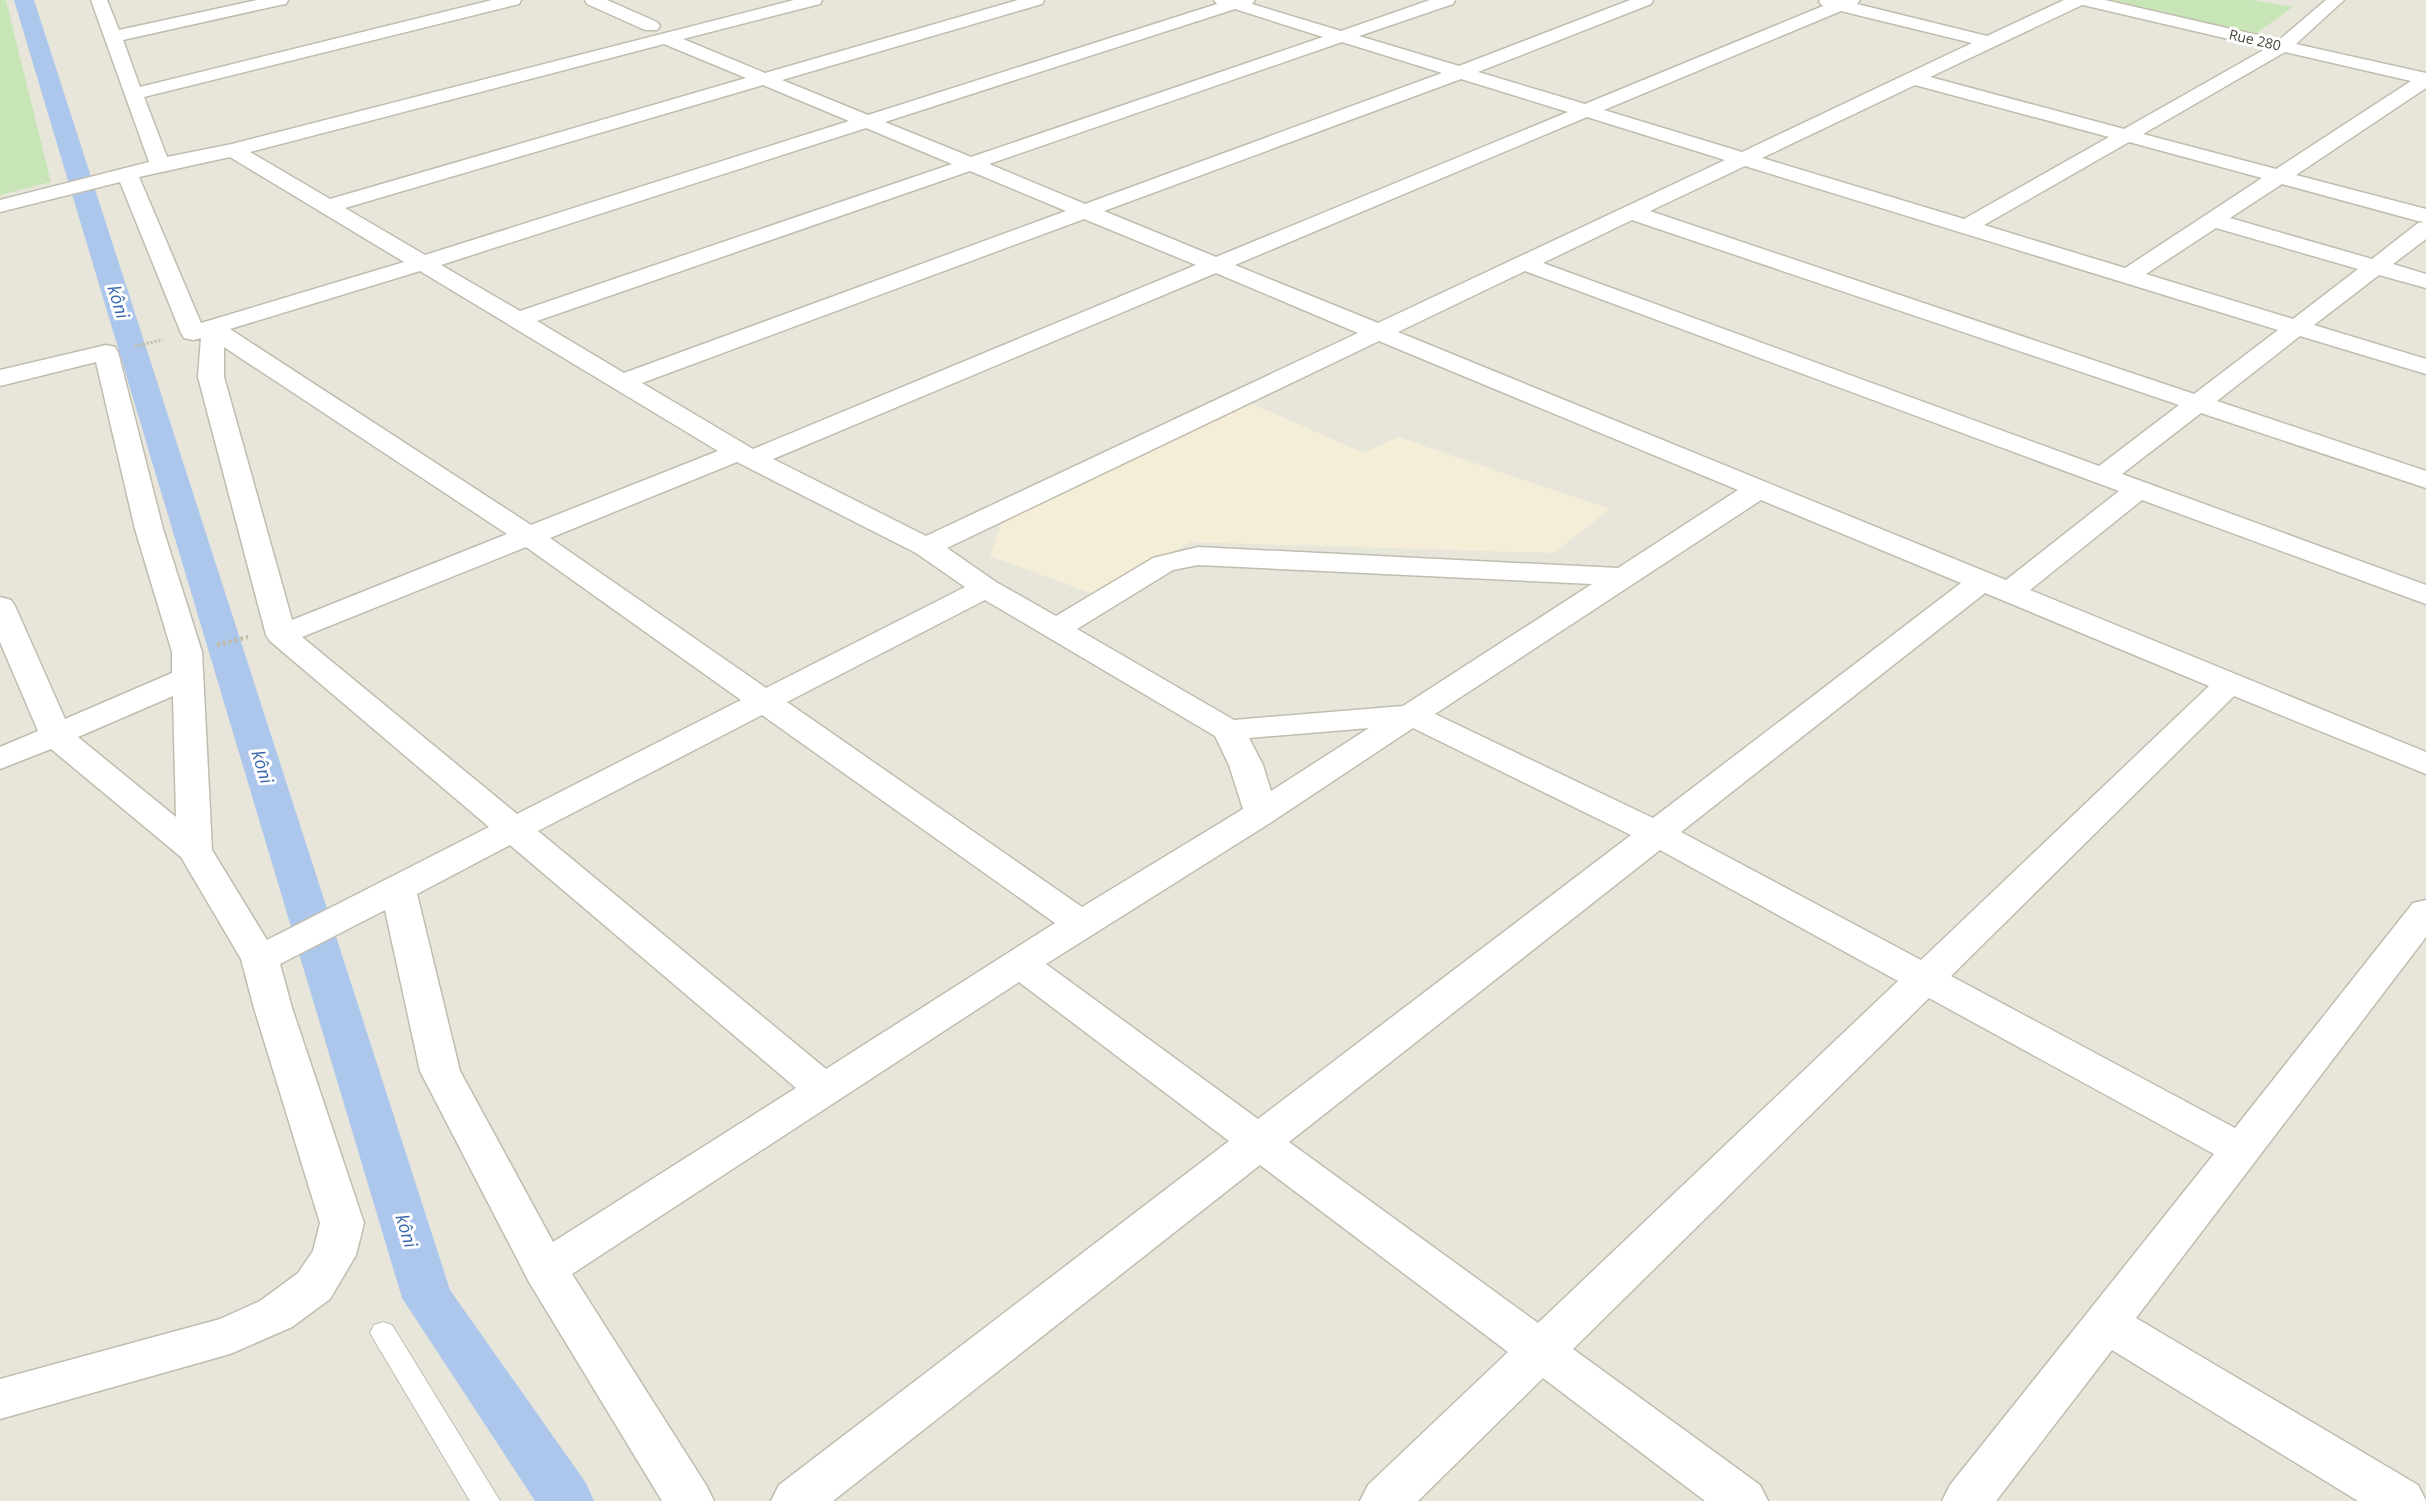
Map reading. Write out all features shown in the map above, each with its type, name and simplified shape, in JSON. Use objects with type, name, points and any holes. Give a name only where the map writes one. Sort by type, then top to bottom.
[{"type":"street","points":[[99,0],[160,165]]},
{"type":"street","points":[[113,38],[280,0]]},
{"type":"street","points":[[134,94],[513,0]]},
{"type":"street","points":[[593,0],[765,79],[2426,764]]},
{"type":"street","points":[[0,206],[160,165],[233,150],[659,32],[814,0]]},
{"type":"street","points":[[328,206],[1036,0]]},
{"type":"street","points":[[518,320],[1447,0]]},
{"type":"street","points":[[623,382],[1459,73],[1644,0]]},
{"type":"street","points":[[926,547],[1522,262],[2078,0]]},
{"type":"street","name":"Rue 280","points":[[2083,0],[2426,80]]},
{"type":"street","points":[[1966,227],[2283,46],[2336,0]]},
{"type":"street","points":[[127,174],[193,333],[213,329],[423,263],[1234,1],[1459,73],[2426,367]]},
{"type":"street","points":[[281,635],[529,536],[745,455],[1217,265],[1586,111],[1837,2],[1988,42]]},
{"type":"street","points":[[1912,78],[2426,216]]},
{"type":"street","points":[[2128,276],[2426,80]]},
{"type":"street","points":[[233,150],[745,455],[926,547],[986,588],[1228,730],[1246,765],[1261,813]]},
{"type":"street","points":[[1630,212],[2426,480]]},
{"type":"street","points":[[2212,220],[2426,281]]},
{"type":"street","points":[[2103,476],[2426,228]]},
{"type":"street","points":[[1522,262],[2426,595]]},
{"type":"street","points":[[213,329],[529,536],[1081,924]]},
{"type":"street","points":[[213,329],[211,377],[281,635],[824,1089]]},
{"type":"street","points":[[0,378],[106,352],[149,529],[187,652],[194,850]]},
{"type":"street","points":[[545,1269],[1081,924],[1261,813],[1759,489]]},
{"type":"street","points":[[796,1501],[1656,833],[1995,586],[2139,489]]},
{"type":"street","points":[[1056,629],[1163,564],[1198,556],[1622,577]]},
{"type":"street","points":[[273,953],[986,588]]},
{"type":"street","points":[[0,606],[56,736],[194,850],[273,953],[273,1008],[342,1223],[334,1256],[314,1287],[276,1314],[230,1335],[0,1399]]},
{"type":"street","points":[[0,759],[188,678]]},
{"type":"street","points":[[1385,1501],[2230,683]]},
{"type":"street","points":[[1228,730],[1411,715],[1656,833],[2241,1150]]},
{"type":"street","points":[[398,888],[440,1071],[545,1269],[689,1501]]},
{"type":"street","points":[[1967,1501],[2426,912]]},
{"type":"street","points":[[1020,964],[1743,1501]]},
{"type":"street","points":[[2106,1323],[2401,1501]]},
{"type":"lane","points":[[383,1334],[486,1501]]},
{"type":"path","points":[[211,646],[245,638]]},
{"type":"shaded area","points":[[0,0],[2426,0],[2426,1501],[0,1501]]},
{"type":"shaded area","points":[[1241,399],[1364,453],[1398,437],[1610,509],[1554,553],[1190,542],[1096,595],[990,556],[1005,514]]},
{"type":"green space","points":[[0,0],[6,0],[51,182],[0,195]]},
{"type":"green space","points":[[2113,0],[2252,0],[2293,7],[2257,33],[2103,5]]},
{"type":"waterway","name":"kôni","points":[[24,0],[427,1298],[566,1501]]}]
